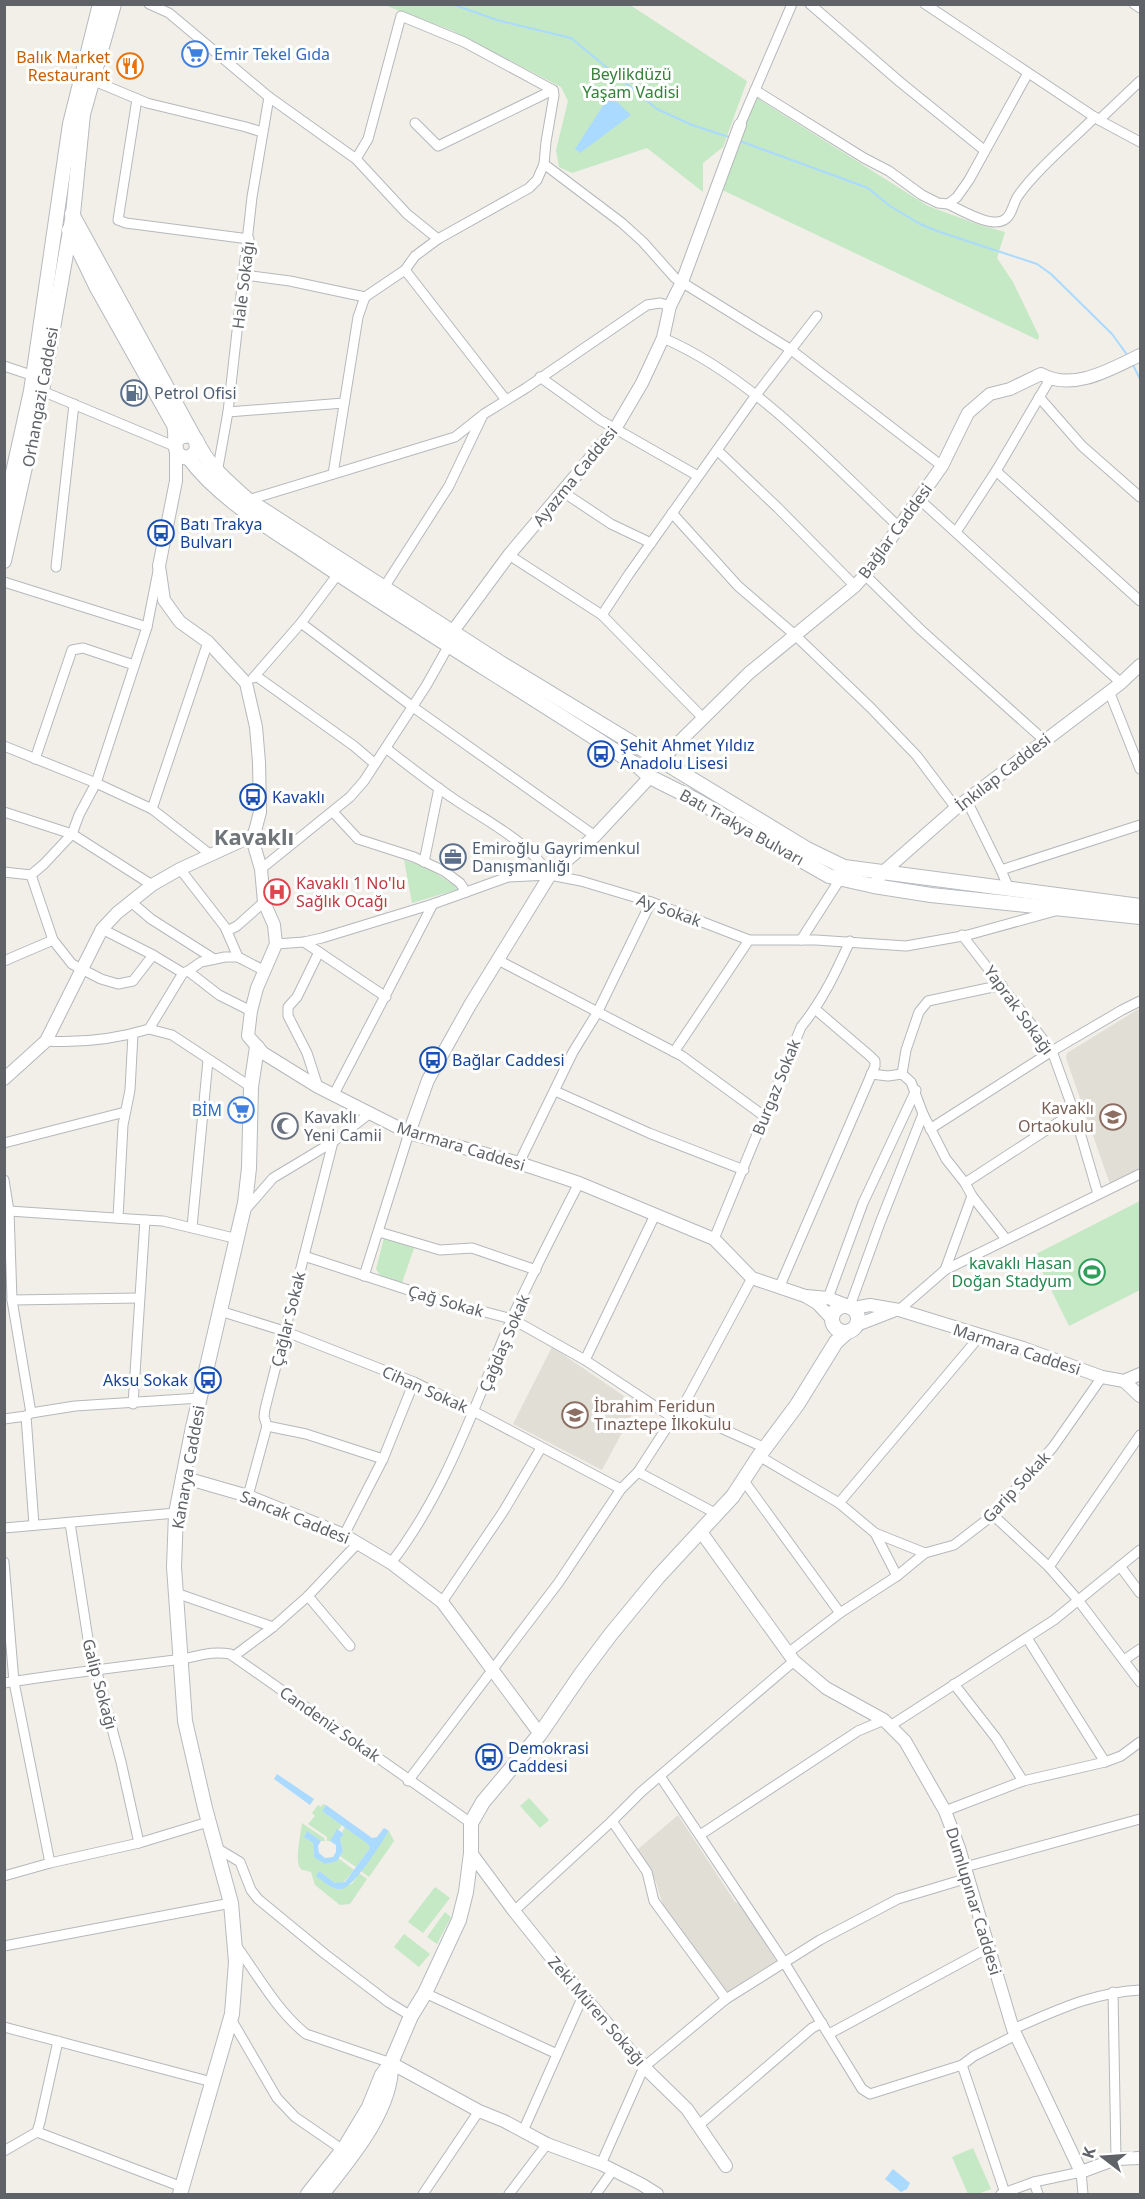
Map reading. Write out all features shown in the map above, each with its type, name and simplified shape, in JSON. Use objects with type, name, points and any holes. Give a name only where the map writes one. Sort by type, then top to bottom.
[{"type":"main road","points":[[73,214],[64,211],[58,213],[70,124],[100,4]]},
{"type":"main road","points":[[70,231],[83,114],[114,4]]},
{"type":"main road","name":"Batı Trakya Bulvarı","points":[[58,213],[70,231],[89,272],[174,425],[180,452],[199,473],[253,516],[338,574],[451,638],[499,662],[844,873],[874,886],[931,895],[1140,917]]},
{"type":"main road","name":"Orhangazi Caddesi","points":[[4,513],[34,376],[58,213]]},
{"type":"main road","name":"Batı Trakya Bulvarı","points":[[73,214],[100,269],[204,456],[217,473],[248,500],[314,541],[638,766],[650,777],[696,800],[829,876],[844,873],[882,873],[1140,906]]},
{"type":"main road","name":"Orhangazi Caddesi","points":[[4,561],[42,392],[70,231]]},
{"type":"main road","points":[[62,272],[72,262],[78,262],[89,272]]},
{"type":"main road","points":[[183,435],[195,439],[197,451],[180,452],[183,435]]},
{"type":"main road","points":[[650,777],[659,778],[664,774],[665,765],[661,760]]},
{"type":"main road","name":"Kanarya Caddesi","points":[[181,2191],[231,2019],[236,1962],[231,1904],[208,1822],[185,1721],[174,1567],[176,1513],[182,1477],[244,1211],[248,1184],[251,1088],[257,1047]]},
{"type":"main road","points":[[308,2194],[343,2150],[369,2107],[382,2075],[391,2063],[411,2016],[425,1993],[459,1920],[466,1892],[471,1853],[471,1823],[483,1802],[540,1734],[580,1674],[658,1576],[701,1532],[744,1481],[762,1452],[797,1405],[836,1342],[843,1326],[859,1316],[850,1306],[837,1307],[843,1326]]},
{"type":"main road","points":[[322,2194],[365,2138],[392,2078],[391,2063]]},
{"type":"street","points":[[149,4],[169,14],[269,97],[356,159],[407,214],[438,239]]},
{"type":"street","points":[[740,125],[792,4]]},
{"type":"street","points":[[810,4],[900,82],[984,150]]},
{"type":"street","points":[[925,4],[1097,118],[1140,142]]},
{"type":"street","points":[[1134,4],[1140,8]]},
{"type":"street","points":[[356,159],[368,139],[401,16],[464,42],[553,90]]},
{"type":"street","points":[[948,204],[957,197],[1028,73]]},
{"type":"street","points":[[92,80],[137,99],[262,132]]},
{"type":"street","points":[[755,90],[864,158],[889,171],[922,195],[938,203],[948,204],[978,218],[994,222],[1004,220],[1017,197],[1031,181],[1097,118],[1140,81]]},
{"type":"street","points":[[415,123],[438,146],[553,90]]},
{"type":"street","points":[[333,474],[358,317],[365,297],[405,270],[415,256],[438,239],[529,188],[537,180],[544,164],[553,90]]},
{"type":"street","name":"Hale Sokağı","points":[[217,473],[228,412],[252,197],[269,97]]},
{"type":"street","points":[[137,99],[118,220],[126,223],[249,238]]},
{"type":"street","name":"Ayazma Caddesi","points":[[451,638],[509,555],[615,429],[642,383],[663,338],[670,306],[682,282],[740,125]]},
{"type":"street","points":[[544,164],[622,223],[643,242],[675,278],[790,349],[942,466]]},
{"type":"street","points":[[405,270],[506,400]]},
{"type":"street","points":[[245,274],[365,297]]},
{"type":"street","points":[[248,500],[455,437],[484,414],[647,304],[660,303],[670,306]]},
{"type":"street","points":[[602,615],[756,395],[818,316]]},
{"type":"street","points":[[663,338],[689,349],[756,395],[899,527]]},
{"type":"street","name":"Bağlar Caddesi","points":[[661,760],[749,673],[855,586],[865,575],[942,466],[968,413],[990,394],[1010,389],[1041,374],[1050,379],[1076,381],[1140,355]]},
{"type":"street","points":[[4,366],[34,376]]},
{"type":"street","points":[[540,377],[615,429],[698,476]]},
{"type":"street","points":[[956,532],[996,471],[1050,379]]},
{"type":"street","points":[[4,872],[31,875],[44,864],[72,834],[96,783],[147,627],[180,452],[42,392]]},
{"type":"street","points":[[1039,397],[1082,446],[1140,497]]},
{"type":"street","points":[[228,412],[344,402]]},
{"type":"street","points":[[56,567],[74,404]]},
{"type":"street","points":[[383,589],[449,486],[484,414]]},
{"type":"street","points":[[717,450],[855,586]]},
{"type":"street","points":[[996,471],[1140,601]]},
{"type":"street","points":[[564,492],[611,524],[651,543]]},
{"type":"street","points":[[919,499],[1121,683]]},
{"type":"street","points":[[672,513],[738,586],[795,635],[871,708],[962,804],[1001,870],[1009,889]]},
{"type":"street","points":[[509,555],[602,615],[704,719]]},
{"type":"street","points":[[159,566],[164,600],[180,622],[208,642],[251,679],[354,746],[375,764]]},
{"type":"street","points":[[257,1047],[248,1036],[251,1011],[263,970],[276,944],[274,925],[264,902],[254,835],[260,812],[259,762],[251,679],[301,622],[338,574]]},
{"type":"street","points":[[865,575],[921,630],[1044,740]]},
{"type":"street","points":[[4,582],[147,627]]},
{"type":"street","points":[[301,622],[413,707],[595,836]]},
{"type":"street","points":[[261,870],[350,797],[387,749],[451,638]]},
{"type":"street","points":[[152,809],[208,642]]},
{"type":"street","points":[[35,759],[72,650],[83,648],[134,665]]},
{"type":"street","name":"İnkılap Caddesi","points":[[874,886],[882,873],[962,804],[1121,683],[1140,665]]},
{"type":"street","points":[[1109,691],[1140,769]]},
{"type":"street","points":[[4,746],[96,783],[152,809],[212,855]]},
{"type":"street","points":[[387,749],[439,788],[529,849],[550,875]]},
{"type":"street","points":[[364,1276],[428,1080],[550,875],[595,836],[650,777]]},
{"type":"street","points":[[424,862],[439,788]]},
{"type":"street","points":[[4,812],[72,834],[152,885]]},
{"type":"street","points":[[333,812],[358,839],[424,862],[451,875],[466,892]]},
{"type":"street","points":[[1001,870],[1140,825]]},
{"type":"street","points":[[4,1079],[46,1041],[102,929],[130,901],[180,869],[254,835]]},
{"type":"street","points":[[180,869],[227,931],[238,957]]},
{"type":"street","points":[[801,940],[844,873]]},
{"type":"street","points":[[31,875],[53,940],[72,964],[101,979],[118,984],[133,981],[153,955]]},
{"type":"street","name":"Ay Sokak","points":[[276,944],[304,942],[433,904],[508,877],[550,875],[581,881],[651,902],[749,940],[850,941],[906,946],[962,935],[1066,908]]},
{"type":"street","points":[[130,901],[151,919],[214,959]]},
{"type":"street","points":[[227,931],[237,926],[264,902]]},
{"type":"street","points":[[519,1163],[573,1052],[597,1012],[651,902]]},
{"type":"street","points":[[333,1096],[433,904]]},
{"type":"street","points":[[102,929],[185,972],[219,995],[251,1011]]},
{"type":"street","name":"Yaprak Sokağı","points":[[962,935],[1052,1051],[1074,1112],[1098,1194]]},
{"type":"street","points":[[4,961],[53,940]]},
{"type":"street","points":[[674,1052],[749,940]]},
{"type":"street","name":"Burgaz Sokak","points":[[714,1239],[801,1027],[831,984],[850,941]]},
{"type":"street","points":[[304,942],[386,997]]},
{"type":"street","points":[[318,1087],[307,1053],[288,1016],[288,1007],[297,997],[320,952]]},
{"type":"street","points":[[149,1029],[185,972],[201,962],[238,957],[263,970]]},
{"type":"street","points":[[498,960],[674,1052],[764,1116]]},
{"type":"street","points":[[902,1074],[906,1050],[919,1012],[928,1001],[1002,985]]},
{"type":"street","points":[[930,1129],[1052,1051],[1140,1001]]},
{"type":"street","points":[[779,1288],[875,1066],[875,1062],[815,1009]]},
{"type":"street","points":[[46,1041],[71,1043],[133,1034],[149,1029],[172,1035],[251,1088]]},
{"type":"street","points":[[118,1218],[123,1125],[130,1090],[133,1034]]},
{"type":"street","name":"Marmara Caddesi","points":[[257,1047],[333,1096],[409,1133],[519,1163],[579,1183],[714,1239],[752,1278],[805,1296],[828,1298],[850,1306],[870,1305],[896,1311],[1023,1348],[1102,1377],[1125,1381]]},
{"type":"street","points":[[192,1227],[208,1060]]},
{"type":"street","points":[[871,1074],[888,1076],[902,1074],[912,1082],[923,1114],[946,1159],[1006,1239]]},
{"type":"street","points":[[828,1298],[862,1203],[916,1090]]},
{"type":"street","points":[[555,1091],[648,1133],[744,1170]]},
{"type":"street","points":[[4,1143],[126,1112]]},
{"type":"street","points":[[965,1183],[1074,1112]]},
{"type":"street","points":[[248,1184],[257,1186],[273,1178],[333,1142],[369,1114]]},
{"type":"street","points":[[850,1306],[880,1222],[923,1114]]},
{"type":"street","name":"Çağlar Sokak","points":[[248,1496],[267,1426],[264,1417],[265,1409],[333,1142]]},
{"type":"street","points":[[843,1326],[896,1311],[945,1270],[1140,1174]]},
{"type":"street","points":[[244,1211],[273,1178]]},
{"type":"street","points":[[4,1180],[9,1211],[12,1300],[28,1414],[34,1525]]},
{"type":"street","name":"Çağdaş Sokak","points":[[391,1563],[432,1498],[475,1412],[512,1319],[579,1183]]},
{"type":"street","points":[[945,1270],[972,1196]]},
{"type":"street","points":[[9,1211],[163,1221],[237,1239]]},
{"type":"street","points":[[585,1360],[655,1215]]},
{"type":"street","points":[[133,1404],[145,1220]]},
{"type":"street","points":[[379,1232],[440,1250],[472,1248],[536,1270]]},
{"type":"street","name":"Çağ Sokak","points":[[304,1256],[439,1300],[512,1319],[585,1360],[673,1418]]},
{"type":"street","points":[[408,1781],[559,1582],[621,1489],[638,1472],[673,1418],[681,1410],[752,1278]]},
{"type":"street","name":"Marmara Caddesi","points":[[805,1296],[817,1303],[843,1326]]},
{"type":"street","points":[[12,1300],[139,1298]]},
{"type":"street","name":"Cihan Sokak","points":[[220,1311],[284,1331],[414,1382],[621,1489]]},
{"type":"street","points":[[839,1503],[980,1336]]},
{"type":"street","points":[[1140,1374],[1125,1381],[1140,1396]]},
{"type":"street","name":"Garip Sokak","points":[[514,1911],[641,1792],[840,1613],[897,1576],[925,1553],[954,1545],[993,1515],[1053,1447],[1102,1377]]},
{"type":"street","points":[[344,1535],[383,1459],[414,1382]]},
{"type":"street","points":[[4,1419],[75,1406],[200,1398]]},
{"type":"street","points":[[681,1410],[762,1452],[839,1503],[875,1533],[925,1553]]},
{"type":"street","points":[[267,1426],[306,1434],[383,1459]]},
{"type":"street","points":[[1049,1567],[1140,1435]]},
{"type":"street","points":[[442,1602],[503,1512],[541,1448]]},
{"type":"street","points":[[638,1472],[717,1514]]},
{"type":"street","name":"Sancak Caddesi","points":[[182,1477],[248,1496],[344,1535],[391,1563],[442,1602],[540,1734]]},
{"type":"street","points":[[744,1481],[840,1613]]},
{"type":"street","points":[[4,1528],[176,1513]]},
{"type":"street","points":[[993,1515],[1049,1567],[1078,1600],[1140,1682]]},
{"type":"street","name":"Galip Sokağı","points":[[70,1523],[82,1612],[94,1670],[121,1762],[139,1844]]},
{"type":"street","name":"Dumlupınar Caddesi","points":[[701,1532],[791,1657],[826,1688],[887,1723],[905,1740],[945,1811],[967,1872],[1015,2032],[1081,2172]]},
{"type":"street","points":[[875,1533],[897,1576]]},
{"type":"street","points":[[234,1656],[273,1627],[308,1596],[357,1543]]},
{"type":"street","points":[[700,1835],[858,1731],[887,1723],[1027,1638],[1140,1550]]},
{"type":"street","points":[[4,1562],[9,1683],[50,1863]]},
{"type":"street","points":[[1120,1566],[1140,1593]]},
{"type":"street","points":[[176,1593],[273,1627]]},
{"type":"street","points":[[308,1596],[350,1646]]},
{"type":"street","points":[[1027,1638],[1105,1762]]},
{"type":"street","points":[[1124,1660],[1140,1649]]},
{"type":"street","name":"Candeniz Sokak","points":[[9,1683],[182,1659],[205,1653],[234,1656],[408,1781],[471,1823]]},
{"type":"street","points":[[954,1684],[996,1738],[1023,1782]]},
{"type":"street","points":[[945,1811],[1023,1782],[1105,1762],[1121,1756],[1140,1743]]},
{"type":"street","points":[[660,1776],[784,1962],[862,2089],[870,2094],[962,2065],[1015,2032],[1081,2000],[1113,1992],[1140,1990]]},
{"type":"street","points":[[601,2164],[644,2067],[726,1999],[820,1940],[898,1899],[967,1872],[1140,1819]]},
{"type":"street","points":[[612,1821],[647,1872],[654,1901],[726,1999]]},
{"type":"street","points":[[4,1876],[50,1863],[139,1844],[208,1822]]},
{"type":"street","points":[[215,1847],[240,1862],[251,1890],[258,1899],[325,1954],[388,2002],[411,2016]]},
{"type":"street","name":"Zeki Müren Sokağı","points":[[471,1853],[514,1911],[583,1996],[644,2067],[687,2109],[726,2166]]},
{"type":"street","points":[[4,1946],[231,1904]]},
{"type":"street","points":[[235,1944],[275,2001],[295,2025],[306,2034],[391,2063],[479,2111],[547,2144],[601,2164],[657,2194]]},
{"type":"street","points":[[829,2034],[988,1948]]},
{"type":"street","points":[[1113,1992],[1116,2159]]},
{"type":"street","points":[[425,1993],[557,2054]]},
{"type":"street","points":[[523,2131],[583,1996]]},
{"type":"street","points":[[231,2019],[277,2098],[295,2117],[343,2150]]},
{"type":"street","points":[[699,2125],[812,2028],[822,2023]]},
{"type":"street","points":[[4,2027],[212,2082]]},
{"type":"street","points":[[4,2151],[37,2132],[58,2041]]},
{"type":"street","points":[[962,2065],[1003,2194],[1034,2182],[1081,2172],[1116,2159],[1140,2158]]},
{"type":"street","points":[[423,2194],[479,2111]]},
{"type":"street","points":[[37,2132],[181,2191]]},
{"type":"street","points":[[509,2194],[547,2144]]},
{"type":"street","points":[[596,2194],[613,2170]]},
{"type":"street","points":[[1081,2172],[1083,2194]]},
{"type":"street","points":[[1034,2182],[1038,2194]]},
{"type":"shaded area","name":"Kavaklı Ortaokulu","points":[[1140,1008],[1140,1176],[1112,1190],[1066,1058],[1067,1053]]},
{"type":"shaded area","name":"İbrahim Feridun Tınaztepe İlkokulu","points":[[552,1347],[637,1405],[602,1470],[513,1424]]},
{"type":"shaded area","points":[[678,1815],[777,1962],[730,1996],[664,1909],[656,1882],[637,1853],[637,1850]]},
{"type":"green space","name":"Beylikdüzü Yaşam Vadisi","points":[[384,5],[630,5],[747,81],[723,147],[703,163],[703,192],[647,148],[572,173],[559,167],[556,150],[568,101],[561,87],[451,30]]},
{"type":"green space","points":[[757,98],[928,206],[1005,232],[997,258],[1013,282],[1039,336],[1038,340],[718,188],[753,100]]},
{"type":"green space","points":[[404,860],[427,867],[459,889],[412,903]]},
{"type":"green space","name":"kavaklı Hasan Doğan Stadyum","points":[[1140,1201],[1140,1290],[1069,1326],[1034,1255]]},
{"type":"green space","points":[[384,1238],[414,1248],[402,1283],[380,1275],[376,1269]]},
{"type":"green space","points":[[529,1798],[549,1820],[540,1828],[520,1806]]},
{"type":"green space","points":[[323,1804],[326,1805],[322,1811],[342,1825],[330,1841],[327,1841],[327,1837],[308,1824],[315,1816],[312,1813],[318,1805],[321,1807]]},
{"type":"green space","points":[[302,1823],[324,1838],[325,1841],[321,1841],[308,1832],[304,1837],[313,1843],[314,1857],[337,1861],[338,1858],[354,1870],[342,1884],[335,1883],[319,1871],[317,1876],[333,1888],[352,1884],[359,1873],[367,1879],[350,1904],[340,1905],[315,1885],[311,1872],[299,1866],[298,1854]]},
{"type":"green space","points":[[345,1827],[369,1844],[370,1848],[356,1867],[340,1856],[343,1851],[340,1839]]},
{"type":"green space","points":[[389,1831],[394,1841],[369,1877],[361,1871]]},
{"type":"green space","points":[[435,1887],[450,1898],[423,1933],[408,1922]]},
{"type":"green space","points":[[445,1912],[451,1917],[437,1944],[427,1937]]},
{"type":"green space","points":[[404,1934],[430,1954],[419,1967],[394,1947]]},
{"type":"green space","points":[[973,2148],[991,2189],[978,2194],[968,2194],[952,2157]]},
{"type":"water","points":[[608,98],[617,102],[631,115],[580,153],[575,149]]},
{"type":"water","points":[[277,1774],[314,1799],[310,1805],[274,1779]]},
{"type":"water","points":[[326,1805],[372,1838],[377,1837],[384,1828],[389,1831],[360,1873],[341,1889],[331,1887],[316,1876],[319,1871],[335,1883],[345,1882],[370,1848],[368,1844],[322,1811]]},
{"type":"water","points":[[337,1829],[344,1834],[340,1839],[343,1851],[337,1861],[325,1864],[314,1857],[313,1843],[304,1837],[307,1831],[321,1841],[318,1846],[319,1853],[325,1858],[333,1857],[336,1845],[330,1841]]},
{"type":"water","points":[[893,2169],[910,2183],[907,2189],[901,2192],[885,2179]]},
{"type":"waterway","points":[[452,4],[497,20],[571,38],[657,109],[692,125],[732,138]]},
{"type":"waterway","points":[[740,141],[868,188],[890,206],[920,224],[1037,264],[1051,274],[1112,334],[1128,356]]},
{"type":"waterway","points":[[1132,363],[1140,379]]},
{"type":"place","name":"Emir Tekel Gıda","points":[[195,54]]},
{"type":"place","name":"Balık Market Restaurant","points":[[130,66]]},
{"type":"place","name":"Petrol Ofisi","points":[[134,393]]},
{"type":"place","name":"Batı Trakya Bulvarı","points":[[161,533]]},
{"type":"place","name":"Şehit Ahmet Yıldız Anadolu Lisesi","points":[[601,754]]},
{"type":"place","name":"Kavaklı","points":[[253,797]]},
{"type":"place","name":"Emiroğlu Gayrimenkul Danışmanlığı","points":[[453,857]]},
{"type":"place","name":"Kavaklı 1 No'lu Sağlık Ocağı","points":[[277,892]]},
{"type":"place","name":"Bağlar Caddesi","points":[[433,1060]]},
{"type":"place","name":"BİM","points":[[241,1110]]},
{"type":"place","name":"Kavaklı Ortaokulu","points":[[1113,1117]]},
{"type":"place","name":"Kavaklı Yeni Camii","points":[[285,1126]]},
{"type":"place","name":"kavaklı Hasan Doğan Stadyum","points":[[1092,1272]]},
{"type":"place","name":"Aksu Sokak","points":[[208,1380]]},
{"type":"place","name":"İbrahim Feridun Tınaztepe İlkokulu","points":[[575,1415]]},
{"type":"place","name":"Demokrasi Caddesi","points":[[489,1757]]},
{"type":"district","name":"Kavaklı","points":[[254,837]]}]
